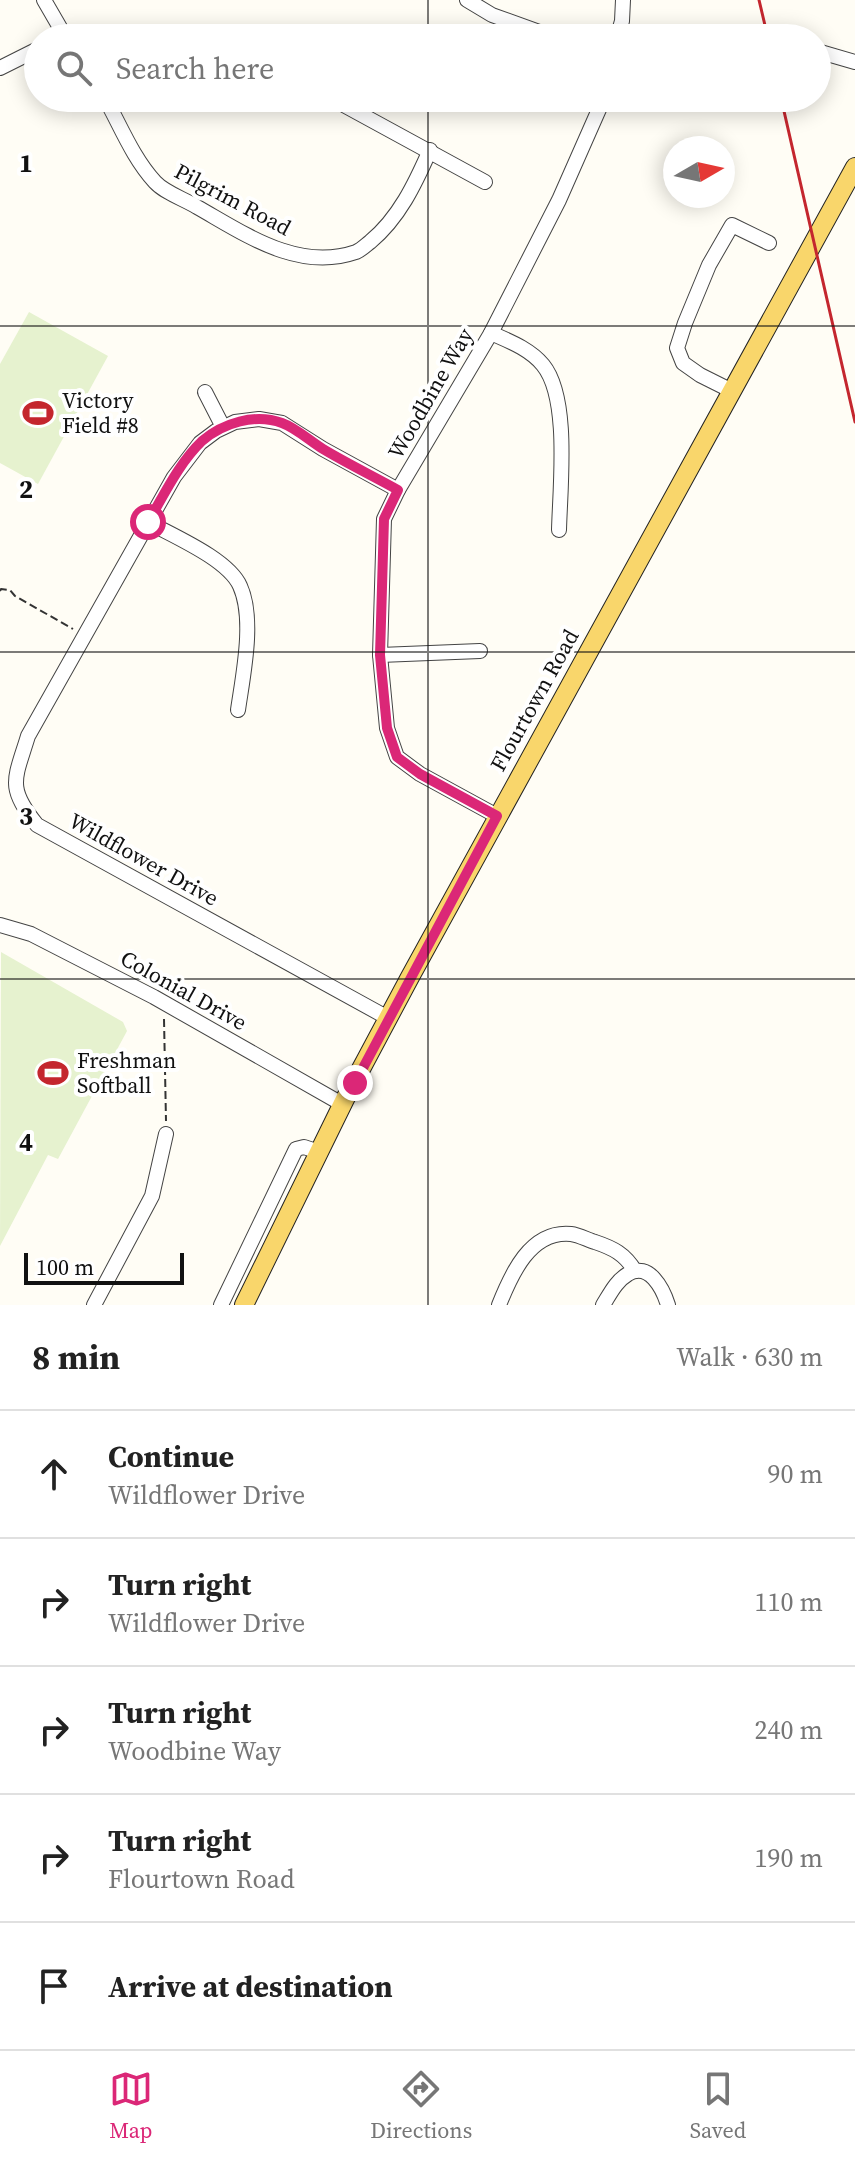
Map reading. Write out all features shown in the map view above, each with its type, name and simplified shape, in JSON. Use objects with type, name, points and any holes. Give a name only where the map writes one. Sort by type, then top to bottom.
[{"type":"main road","name":"Flourtown Road","points":[[244,1305],[342,1104],[388,1018],[855,167]]},
{"type":"street","points":[[44,0],[58,24]]},
{"type":"street","points":[[467,0],[492,15],[517,24]]},
{"type":"street","points":[[621,24],[623,0]]},
{"type":"street","points":[[831,55],[855,62]]},
{"type":"street","points":[[0,68],[24,56]]},
{"type":"street","name":"Pilgrim Road","points":[[113,112],[138,160],[158,185],[280,251],[316,258],[358,252],[376,237],[405,200],[430,150]]},
{"type":"street","points":[[358,112],[485,182]]},
{"type":"street","name":"Woodbine Way","points":[[497,816],[420,774],[397,757],[387,728],[380,655],[384,519],[491,333],[559,200],[598,112]]},
{"type":"street","points":[[732,391],[683,363],[677,348],[709,265],[732,225],[769,243]]},
{"type":"street","points":[[491,333],[519,346],[543,365],[559,403],[559,530]]},
{"type":"street","points":[[205,392],[223,427]]},
{"type":"street","name":"Wildflower Drive","points":[[388,1018],[37,825],[16,793],[16,775],[28,736],[174,477],[200,443],[216,431],[235,422],[259,419],[282,423],[398,490]]},
{"type":"street","points":[[148,522],[201,549],[226,568],[240,585],[248,642],[238,710]]},
{"type":"street","points":[[380,655],[480,651]]},
{"type":"street","name":"Colonial Drive","points":[[0,925],[31,934],[164,1003],[342,1104]]},
{"type":"street","points":[[94,1305],[152,1196],[166,1134]]},
{"type":"street","points":[[221,1305],[296,1149],[304,1147],[319,1152]]},
{"type":"street","points":[[499,1305],[510,1278],[525,1255],[538,1243],[554,1236],[571,1234],[621,1252],[635,1271]]},
{"type":"street","points":[[603,1305],[616,1284],[626,1274],[635,1271],[653,1276],[668,1305]]},
{"type":"path","points":[[0,591],[10,590],[15,596],[84,635]]},
{"type":"path","points":[[164,1003],[166,1134]]},
{"type":"green space","name":"Victory Field #8","points":[[29,312],[108,356],[38,484],[0,463],[0,364]]},
{"type":"green space","name":"Freshman Softball","points":[[1,952],[123,1022],[127,1031],[58,1159],[48,1155],[0,1246]]},
{"type":"railway","points":[[759,0],[765,24]]},
{"type":"railway","points":[[784,112],[855,422]]},
{"type":"place","name":"Victory Field #8","points":[[38,413]]},
{"type":"place","name":"Freshman Softball","points":[[53,1073]]},
{"type":"route","points":[[148,522],[174,477],[200,443],[235,422],[259,419],[282,423],[398,490],[384,519],[380,655],[387,728],[397,757],[420,774],[497,816],[355,1083]]}]
